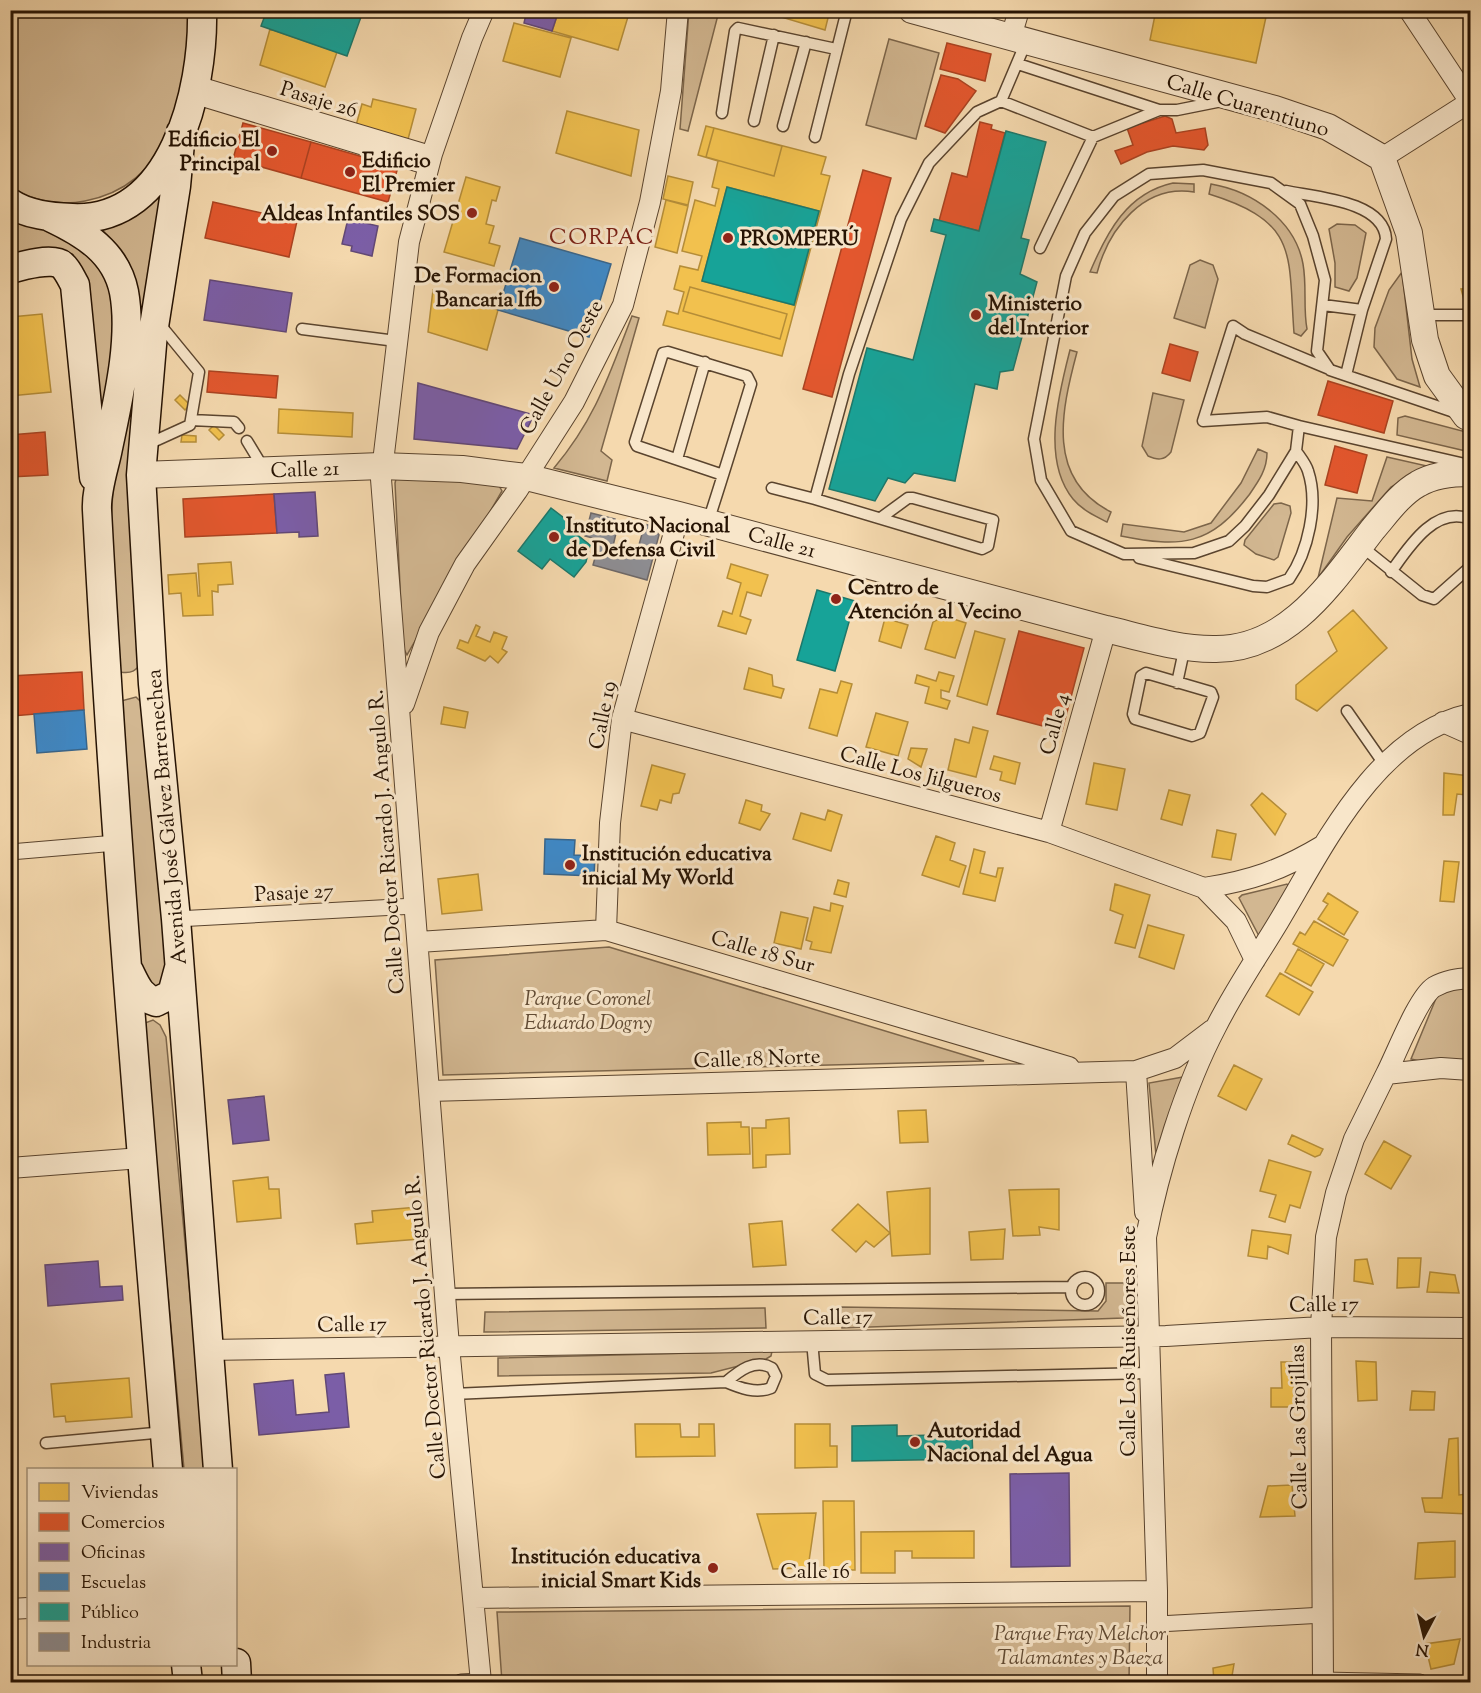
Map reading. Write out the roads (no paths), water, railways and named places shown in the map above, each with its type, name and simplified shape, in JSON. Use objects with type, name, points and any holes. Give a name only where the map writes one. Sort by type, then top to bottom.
[{"type":"main road","points":[[194,82],[202,10]]},
{"type":"main road","points":[[50,217],[100,216],[139,198],[157,179],[181,132],[194,82],[219,10]]},
{"type":"main road","name":"Avenida José Gálvez Barrenechea","points":[[181,132],[179,165],[155,318],[141,475],[153,684],[180,966],[207,1350],[218,1468]]},
{"type":"main road","points":[[12,206],[50,217],[93,240],[117,271],[123,290],[126,315],[120,384],[97,504]]},
{"type":"main road","points":[[10,269],[57,261],[63,265],[75,285],[97,504],[116,843],[135,1042],[141,1158],[168,1468]]},
{"type":"main road","points":[[107,687],[153,684]]},
{"type":"main road","points":[[127,966],[139,991],[147,999],[156,1002],[172,994],[180,966]]},
{"type":"main road","points":[[135,1042],[142,1022],[155,1016],[169,1021],[186,1045]]},
{"type":"main road","points":[[186,1666],[188,1683]]},
{"type":"main road","points":[[236,1666],[237,1683]]},
{"type":"street","name":"Calle Doctor Ricardo J. Angulo R.","points":[[481,1682],[449,1346],[381,466],[409,242],[430,160],[472,38],[484,10]]},
{"type":"street","name":"Calle Uno Oeste","points":[[400,715],[417,659],[460,574],[574,402],[622,304],[654,180],[670,91],[678,10]]},
{"type":"street","name":"Calle Cuarentiuno","points":[[912,10],[1019,48],[1237,99],[1328,127],[1382,158]]},
{"type":"street","points":[[1019,10],[1019,48]]},
{"type":"street","points":[[1394,10],[1411,15],[1437,49],[1470,102],[1382,158],[1409,233],[1425,340],[1437,376],[1468,417]]},
{"type":"street","name":"Pasaje 26","points":[[194,82],[430,160]]},
{"type":"street","name":"Calle 21","points":[[141,475],[381,466],[462,470],[526,477],[1106,629],[1214,650],[1242,646],[1273,635],[1320,597],[1385,514],[1418,484],[1434,477],[1470,473]]},
{"type":"street","name":"Calle 19","points":[[606,930],[610,823],[622,719],[678,515]]},
{"type":"street","name":"Calle 4","points":[[1049,832],[1106,629]]},
{"type":"street","name":"Calle Los Ruiseñores Este","points":[[1157,1683],[1158,1624],[1146,1238],[1154,1197],[1165,1160],[1197,1071],[1216,1027],[1324,844],[1354,800],[1384,764],[1443,722],[1470,714]]},
{"type":"street","name":"Calle Los Jilgueros","points":[[622,719],[1049,832],[1204,888],[1236,921],[1255,960]]},
{"type":"street","points":[[1443,722],[1470,734]]},
{"type":"street","points":[[10,852],[116,843]]},
{"type":"street","name":"Calle Los Jilgueros","points":[[1204,888],[1241,882],[1289,866],[1324,844]]},
{"type":"street","name":"Pasaje 27","points":[[176,919],[415,906]]},
{"type":"street","name":"Calle 18 Sur","points":[[418,942],[606,930],[1086,1072]]},
{"type":"street","name":"Calle Las Grojillas","points":[[1323,1681],[1322,1327],[1326,1237],[1336,1193],[1354,1139],[1414,1014],[1431,988],[1450,980],[1470,978]]},
{"type":"street","name":"Calle 18 Norte","points":[[429,1091],[1136,1071],[1175,1058],[1216,1027]]},
{"type":"street","points":[[1386,1074],[1441,1068],[1470,1070]]},
{"type":"street","points":[[1136,1071],[1146,1238]]},
{"type":"street","points":[[10,1167],[141,1158]]},
{"type":"street","name":"Calle 17","points":[[207,1350],[1148,1336],[1322,1327],[1470,1328]]},
{"type":"street","name":"Calle 16","points":[[473,1598],[1157,1591]]},
{"type":"street","points":[[10,1609],[27,1608]]},
{"type":"street","points":[[1158,1624],[1324,1614]]},
{"type":"street","points":[[1323,1681],[1420,1683]]},
{"type":"street","points":[[461,1683],[481,1682]]},
{"type":"lane","points":[[815,137],[847,10]]},
{"type":"lane","points":[[722,113],[735,31],[742,27],[836,49]]},
{"type":"lane","points":[[754,121],[774,35]]},
{"type":"lane","points":[[783,126],[806,42]]},
{"type":"lane","points":[[1001,101],[1019,48],[1159,110]]},
{"type":"lane","points":[[1040,248],[1093,137],[1159,110],[1177,110],[1237,99]]},
{"type":"lane","points":[[815,500],[849,374],[901,219],[929,163],[977,112],[1001,101],[1093,137]]},
{"type":"lane","points":[[1296,451],[1308,470],[1311,487],[1311,509],[1305,548],[1289,579],[1267,587],[1243,585],[1124,554],[1071,531],[1041,480],[1034,439],[1066,276],[1085,233],[1114,196],[1149,174],[1203,170],[1271,183],[1300,204],[1313,236],[1325,280],[1317,351],[1330,370]]},
{"type":"lane","points":[[1281,190],[1349,204],[1368,211],[1380,221],[1386,230],[1386,239],[1362,310],[1346,375]]},
{"type":"lane","points":[[1323,305],[1362,310]]},
{"type":"lane","points":[[1421,315],[1470,315]]},
{"type":"lane","points":[[143,446],[189,427],[199,369],[155,318]]},
{"type":"lane","points":[[1468,417],[1330,370],[1245,334],[1233,326],[1203,421],[1267,417],[1470,466]]},
{"type":"lane","points":[[302,329],[396,341]]},
{"type":"lane","points":[[708,523],[723,475],[751,384],[747,376],[668,351],[663,353],[635,442],[638,446],[723,475]]},
{"type":"lane","points":[[676,459],[705,362]]},
{"type":"lane","points":[[191,420],[234,422],[239,428]]},
{"type":"lane","points":[[1124,554],[1194,553],[1229,541],[1269,495],[1296,451],[1299,426]]},
{"type":"lane","points":[[247,441],[265,470]]},
{"type":"lane","points":[[772,488],[985,549],[993,520],[913,498],[904,501],[882,518]]},
{"type":"lane","points":[[1392,572],[1412,543],[1427,529],[1448,517],[1461,515],[1470,519]]},
{"type":"lane","points":[[1361,545],[1422,595],[1434,599],[1470,567]]},
{"type":"lane","points":[[1177,683],[1185,646]]},
{"type":"lane","points":[[1143,674],[1177,683],[1212,694],[1200,733],[1192,736],[1135,719],[1133,714],[1143,674]]},
{"type":"lane","points":[[1347,711],[1384,764]]},
{"type":"lane","points":[[445,1294],[1072,1287]]},
{"type":"lane","points":[[812,1341],[814,1374],[827,1380],[1149,1373]]},
{"type":"lane","points":[[453,1394],[726,1382]]},
{"type":"lane","points":[[46,1443],[165,1432]]},
{"type":"place","name":"Edificio El Principal","points":[[272,151]]},
{"type":"place","name":"Edificio El Premier","points":[[350,172]]},
{"type":"place","name":"Aldeas Infantiles SOS","points":[[472,213]]},
{"type":"place","name":"PROMPERÚ","points":[[728,238]]},
{"type":"place","name":"De Formacion Bancaria Ifb","points":[[554,287]]},
{"type":"place","name":"Ministerio del Interior","points":[[976,315]]},
{"type":"place","name":"Instituto Nacional de Defensa Civil","points":[[554,537]]},
{"type":"place","name":"Centro de Atención al Vecino","points":[[836,599]]},
{"type":"place","name":"Institución educativa inicial My World","points":[[570,865]]},
{"type":"place","name":"Autoridad Nacional del Agua","points":[[915,1442]]},
{"type":"place","name":"Institución educativa inicial Smart Kids","points":[[713,1568]]},
{"type":"district","name":"CORPAC","points":[[602,236]]},
{"type":"park label","name":"Parque Coronel Eduardo Dogny","points":[[588,1010]]},
{"type":"park label","name":"Parque Fray Melchor Talamantes y Baeza","points":[[1080,1645]]}]
